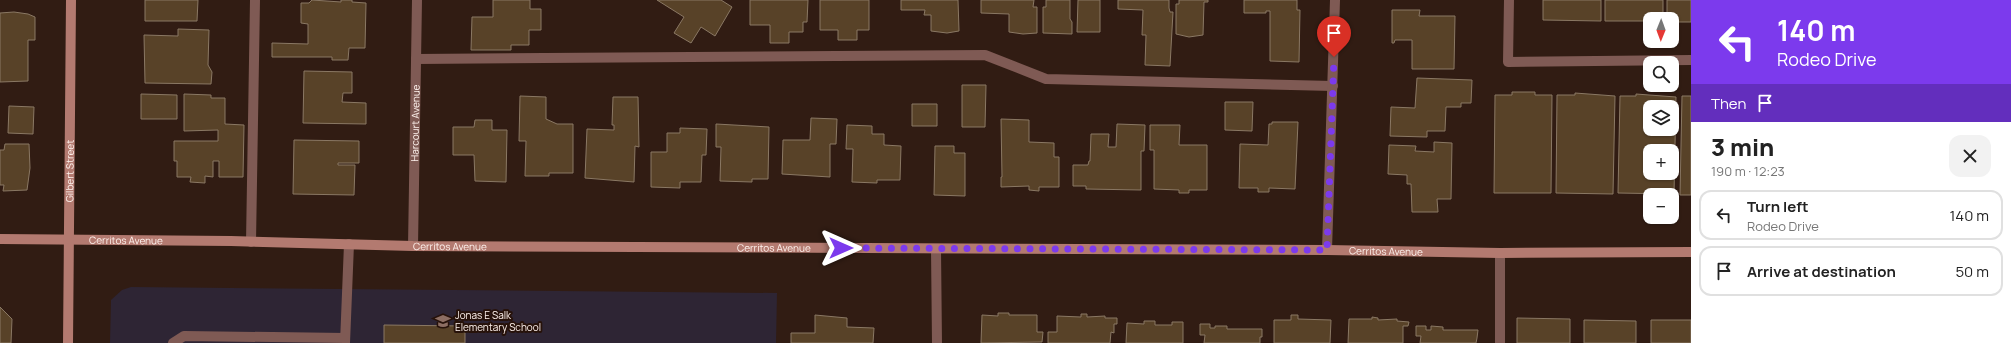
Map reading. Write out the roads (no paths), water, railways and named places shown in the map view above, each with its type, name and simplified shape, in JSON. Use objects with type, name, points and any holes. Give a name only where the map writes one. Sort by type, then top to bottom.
[{"type":"street","name":"Gilbert Street","points":[[68,343],[71,0]]},
{"type":"street","points":[[251,242],[255,0]]},
{"type":"street","name":"Harcourt Avenue","points":[[413,246],[417,0]]},
{"type":"street","points":[[1327,250],[1335,0]]},
{"type":"street","points":[[1509,0],[1508,62],[1691,60]]},
{"type":"street","points":[[416,59],[985,55],[1046,79],[1333,86]]},
{"type":"street","name":"Cerritos Avenue","points":[[0,239],[251,242],[413,246],[1327,250],[1500,253],[1691,252]]},
{"type":"street","points":[[173,343],[184,336],[345,341],[349,244]]},
{"type":"street","points":[[936,248],[936,343]]},
{"type":"street","points":[[1500,253],[1500,343]]},
{"type":"place","name":"Jonas E Salk Elementary School","points":[[443,321]]}]
